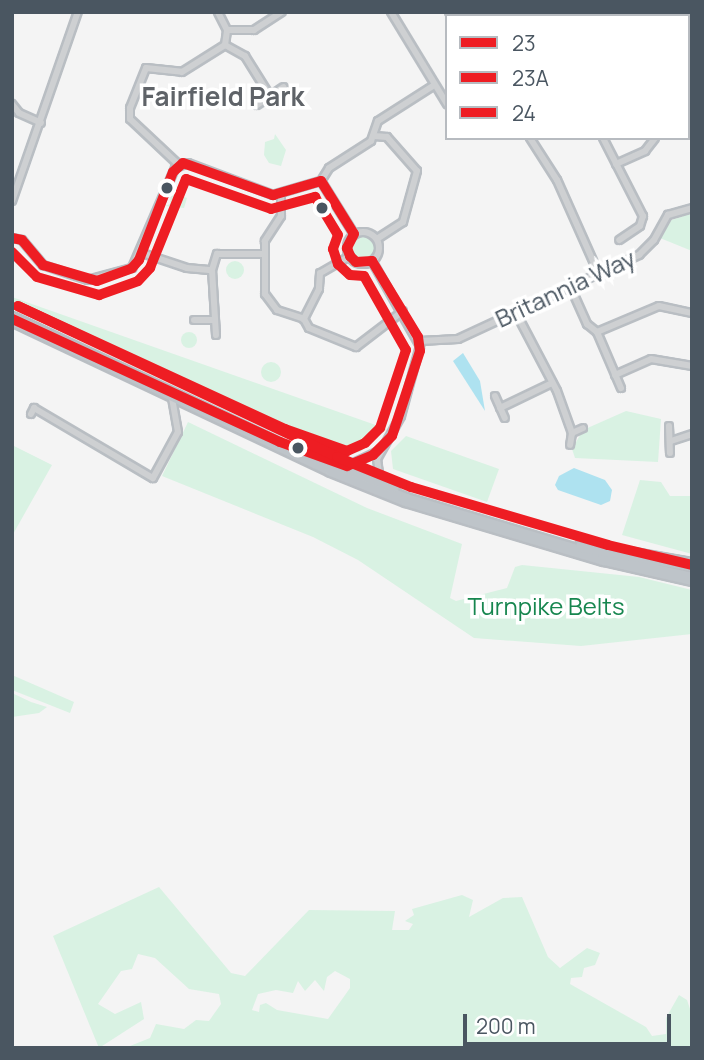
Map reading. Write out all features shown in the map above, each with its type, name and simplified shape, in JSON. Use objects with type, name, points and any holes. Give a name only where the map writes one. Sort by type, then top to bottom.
[{"type":"highway","points":[[12,317],[280,442],[344,476],[552,543],[692,579]]},
{"type":"highway","points":[[280,442],[347,466],[443,510]]},
{"type":"highway","points":[[552,543],[626,551],[692,565]]},
{"type":"street","points":[[12,201],[78,12]]},
{"type":"street","points":[[218,12],[227,30],[225,45]]},
{"type":"street","points":[[227,30],[254,30],[282,12]]},
{"type":"street","points":[[391,12],[433,86],[445,101]]},
{"type":"street","points":[[225,45],[245,56],[270,96]]},
{"type":"street","points":[[225,45],[182,72],[146,68],[125,117],[143,127],[155,147],[179,165],[197,165],[281,195],[310,181],[321,181]]},
{"type":"street","points":[[321,181],[330,168],[374,136],[378,121],[433,86]]},
{"type":"street","points":[[257,104],[284,87]]},
{"type":"street","points":[[12,104],[19,113],[41,123]]},
{"type":"street","points":[[374,136],[391,142],[417,177],[403,222],[377,239]]},
{"type":"street","points":[[604,140],[643,216],[639,226],[619,240]]},
{"type":"street","points":[[616,164],[645,151],[654,140]]},
{"type":"street","points":[[531,141],[557,180],[598,272]]},
{"type":"street","points":[[12,238],[22,240],[43,265],[88,280],[132,268],[142,253],[162,196],[179,165]]},
{"type":"street","points":[[321,181],[354,234]]},
{"type":"street","points":[[281,195],[281,216],[266,236],[264,254],[267,301],[276,310],[304,318],[315,332],[351,348],[403,311]]},
{"type":"street","name":"Britannia Way","points":[[420,341],[458,339],[647,249],[668,215],[692,208]]},
{"type":"street","points":[[371,233],[377,239],[378,255],[372,261],[356,262],[350,256],[347,248],[354,234],[371,233]]},
{"type":"street","points":[[142,253],[187,268],[212,270]]},
{"type":"street","points":[[216,335],[212,270],[217,254],[264,254]]},
{"type":"street","points":[[304,318],[319,289],[320,273],[350,256]]},
{"type":"street","points":[[372,261],[420,341],[411,388],[375,466],[381,481]]},
{"type":"street","points":[[570,286],[587,324],[597,332],[621,388]]},
{"type":"street","points":[[597,332],[659,306],[692,313]]},
{"type":"street","points":[[515,311],[552,383],[572,433],[570,445]]},
{"type":"street","points":[[194,320],[215,320]]},
{"type":"street","points":[[615,375],[651,359],[692,366]]},
{"type":"street","points":[[500,408],[552,383]]},
{"type":"street","points":[[38,401],[33,411],[153,478],[177,435],[169,391]]},
{"type":"street","points":[[495,396],[505,418]]},
{"type":"street","points":[[174,413],[196,403]]},
{"type":"street","points":[[669,426],[670,453]]},
{"type":"street","points":[[572,433],[583,428]]},
{"type":"street","points":[[671,441],[692,434]]},
{"type":"street","points":[[347,466],[382,448]]},
{"type":"green space","points":[[275,134],[286,150],[281,166],[269,163],[264,155],[265,142],[274,139]]},
{"type":"green space","points":[[171,192],[187,198],[184,208],[165,206],[170,204]]},
{"type":"green space","points":[[692,213],[692,251],[660,238],[669,221]]},
{"type":"green space","points":[[363,237],[371,240],[374,248],[371,256],[363,259],[355,256],[352,248],[355,240]]},
{"type":"green space","points":[[235,261],[241,264],[244,270],[241,276],[235,279],[229,276],[226,270],[229,264]]},
{"type":"green space","points":[[12,297],[387,429],[360,452],[350,453],[76,334],[12,303]]},
{"type":"green space","points":[[186,332],[192,332],[197,340],[195,346],[186,348],[181,343],[181,337]]},
{"type":"green space","points":[[271,362],[278,365],[281,372],[278,379],[271,382],[264,379],[261,372],[264,365]]},
{"type":"green space","points":[[626,411],[661,419],[658,462],[575,458],[572,449],[583,430]]},
{"type":"green space","name":"Turnpike Belts","points":[[188,422],[367,508],[462,544],[450,598],[456,601],[507,588],[515,567],[522,565],[639,577],[692,590],[692,634],[581,646],[474,638],[358,560],[313,537],[162,476]]},
{"type":"green space","points":[[406,436],[499,469],[487,502],[393,469],[391,451]]},
{"type":"green space","points":[[12,445],[52,465],[12,536]]},
{"type":"green space","points":[[640,480],[661,482],[670,496],[692,496],[692,554],[622,535]]},
{"type":"green space","points":[[12,675],[74,702],[70,713],[12,690]]},
{"type":"green space","points":[[12,693],[47,707],[39,713],[12,717]]},
{"type":"green space","points":[[159,887],[231,973],[245,976],[309,910],[395,911],[392,930],[409,930],[413,924],[405,921],[414,915],[412,909],[462,895],[473,900],[469,917],[503,898],[522,897],[548,957],[560,968],[587,948],[600,953],[595,965],[584,968],[582,977],[571,978],[570,984],[646,1027],[652,1036],[666,1034],[666,1018],[679,995],[687,1000],[692,1015],[692,1048],[125,1048],[150,1038],[156,1024],[184,1029],[196,1020],[209,1021],[221,1004],[219,994],[189,989],[155,958],[138,954],[132,969],[121,971],[98,1004],[115,1014],[141,1002],[144,1019],[99,1048],[53,936]],"holes":[[[335,971],[350,979],[350,988],[328,1019],[277,1010],[266,1003],[260,1005],[259,1012],[252,1010],[258,994],[276,990],[293,993],[298,981],[305,991],[315,980],[324,991],[327,977]]]},
{"type":"water","points":[[463,353],[480,381],[485,411],[453,361]]},
{"type":"water","points":[[574,468],[605,480],[612,490],[610,501],[601,505],[558,490],[555,485],[559,476]]},
{"type":"transit line","name":"23","points":[[12,238],[22,240],[43,265],[97,281],[132,268],[139,260],[173,172],[183,163],[273,195],[321,181],[354,234],[347,248],[350,256],[356,262],[372,261],[418,337],[420,351],[392,436],[373,455],[347,466],[280,442],[12,319]]},
{"type":"transit line","name":"23A","points":[[12,252],[37,277],[99,295],[138,281],[150,268],[186,179],[271,209],[315,197],[338,235],[333,249],[338,264],[350,275],[364,276],[406,350],[380,428],[365,443],[347,451],[285,429],[18,306]]},
{"type":"transit line","name":"24","points":[[18,306],[337,457],[411,487],[608,545],[692,565]]},
{"type":"district","name":"Fairfield Park","points":[[223,97]]}]
